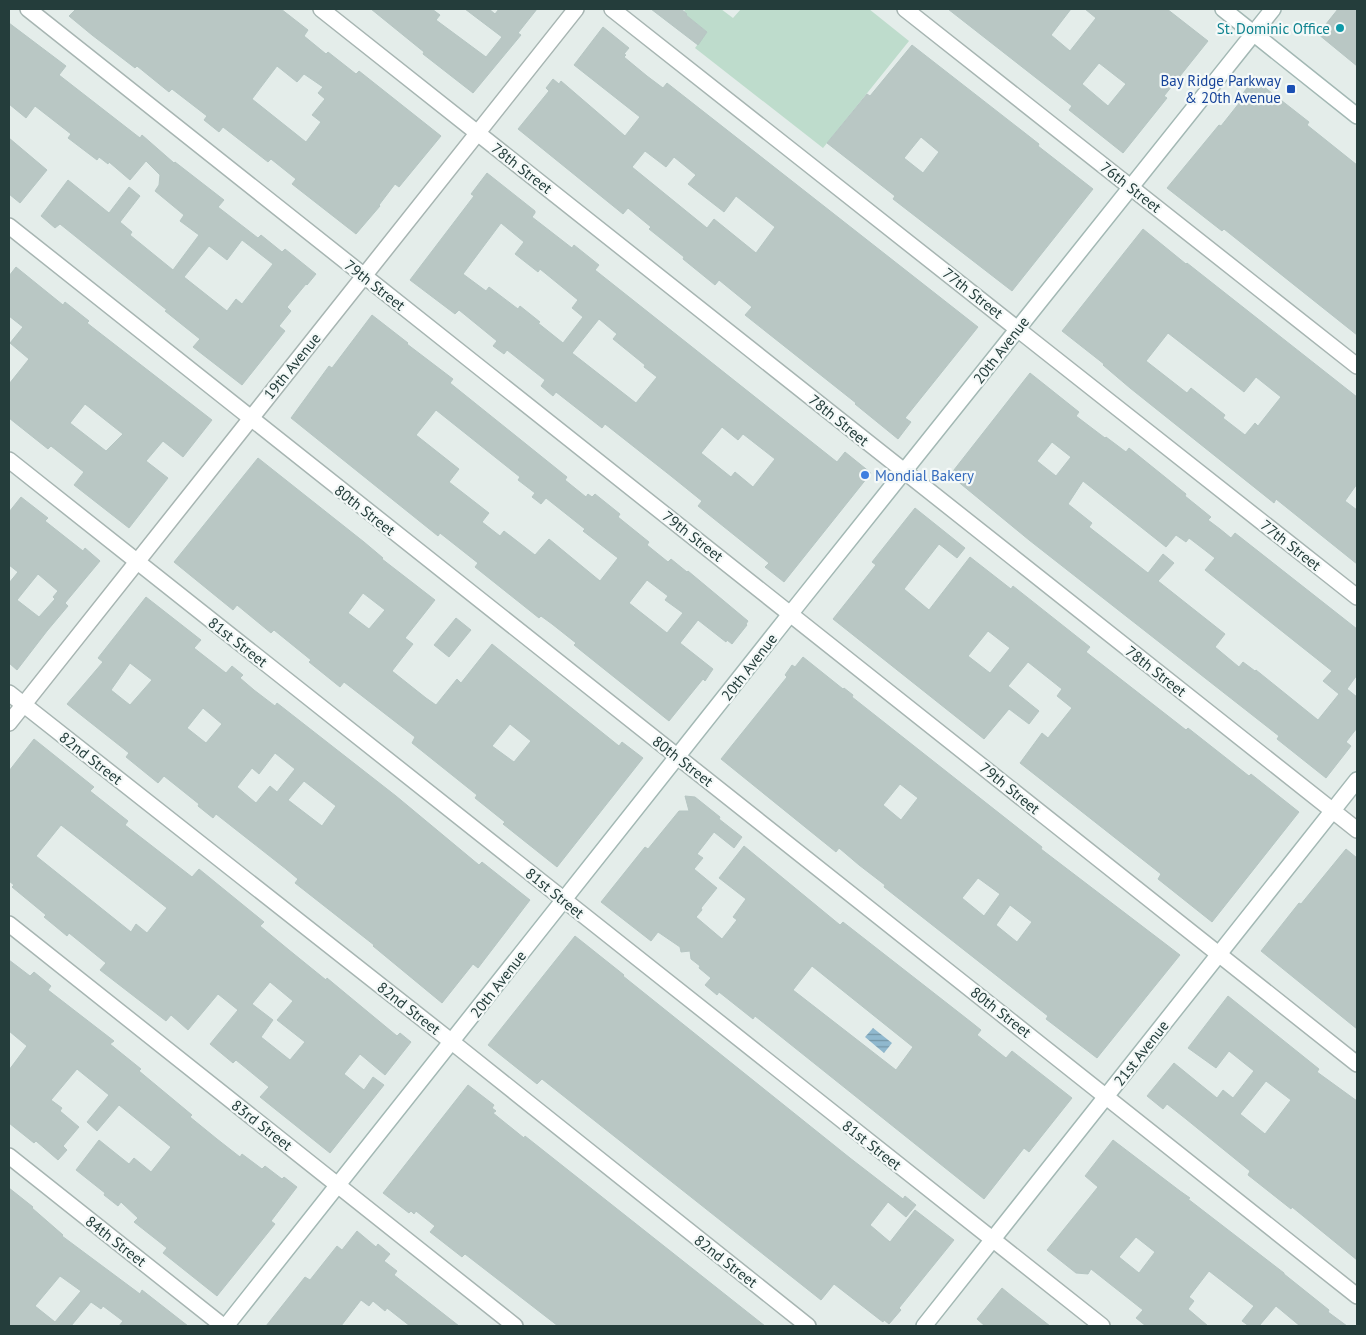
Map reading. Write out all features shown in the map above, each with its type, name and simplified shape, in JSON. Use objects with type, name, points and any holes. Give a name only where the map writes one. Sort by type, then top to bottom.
[{"type":"street","name":"79th Street","points":[[28,9],[1357,1064]]},
{"type":"street","name":"78th Street","points":[[321,9],[1357,830]]},
{"type":"street","name":"19th Avenue","points":[[9,723],[576,9]]},
{"type":"street","name":"77th Street","points":[[612,9],[1018,328],[1357,598]]},
{"type":"street","name":"76th Street","points":[[905,9],[1357,366]]},
{"type":"street","points":[[1223,9],[1357,116]]},
{"type":"street","name":"20th Avenue","points":[[225,1326],[1273,9]]},
{"type":"street","name":"80th Street","points":[[9,226],[1357,1296]]},
{"type":"street","name":"81st Street","points":[[9,460],[1102,1326]]},
{"type":"street","name":"82nd Street","points":[[9,693],[452,1042],[527,1104],[808,1326]]},
{"type":"street","name":"21st Avenue","points":[[924,1326],[1357,780]]},
{"type":"street","name":"83rd Street","points":[[9,924],[515,1326]]},
{"type":"street","name":"84th Street","points":[[9,1156],[225,1326]]},
{"type":"green space","points":[[686,9],[721,9],[733,18],[741,9],[869,9],[909,41],[823,148],[695,48],[707,32],[686,15],[684,11]]},
{"type":"water","points":[[873,1028],[892,1043],[884,1053],[865,1037]]},
{"type":"building","points":[[76,9],[281,9],[308,30],[304,36],[326,54],[328,52],[356,74],[359,71],[441,136],[399,187],[395,184],[380,206],[356,234],[292,184],[296,179],[271,159],[268,162],[223,127],[219,132],[204,120],[207,116],[172,89],[169,92],[137,66],[135,68],[69,16]],"holes":[[[277,66],[297,82],[304,74],[323,87],[318,93],[325,99],[312,115],[321,122],[306,142],[252,99]]]},
{"type":"building","points":[[371,9],[432,9],[440,15],[436,20],[486,57],[502,37],[465,9],[489,9],[495,14],[499,9],[537,9],[518,33],[521,35],[473,93],[423,54],[424,52]]},
{"type":"building","points":[[651,9],[681,9],[707,32],[698,45]]},
{"type":"building","points":[[948,9],[1071,9],[1051,35],[1070,51],[1096,18],[1085,9],[1167,9],[1208,41],[1164,96],[1167,98],[1123,153],[1069,110],[1072,106]],"holes":[[[1099,63],[1126,84],[1108,106],[1082,84]]]},
{"type":"building","name":"St. Dominic Office","points":[[1338,9],[1357,9],[1357,66],[1318,34]]},
{"type":"building","points":[[9,23],[66,66],[59,75],[140,138],[142,135],[174,163],[224,200],[218,207],[258,238],[261,235],[282,252],[285,249],[316,274],[287,307],[291,311],[279,326],[285,331],[242,385],[193,347],[200,339],[165,311],[167,310],[60,224],[55,228],[41,216],[68,180],[109,213],[129,187],[140,196],[120,222],[132,232],[130,235],[173,270],[199,235],[180,221],[184,215],[155,191],[159,185],[160,175],[146,161],[130,180],[109,162],[108,164],[99,157],[97,160],[68,138],[71,134],[35,106],[26,118],[9,104]],"holes":[[[242,240],[273,264],[242,304],[236,299],[227,311],[184,277],[209,246],[227,260]]]},
{"type":"building","points":[[603,27],[629,48],[624,57],[647,76],[663,88],[667,83],[978,327],[905,418],[911,422],[898,439],[856,403],[745,315],[752,307],[719,280],[715,285],[649,229],[651,227],[628,208],[623,214],[518,129],[549,91],[546,88],[553,79],[559,84],[561,81],[625,136],[640,117],[574,65]],"holes":[[[645,151],[666,167],[674,157],[696,175],[688,184],[724,212],[736,196],[775,227],[756,253],[714,219],[707,228],[632,167]]]},
{"type":"building","points":[[912,45],[1039,144],[1038,146],[1093,189],[1012,291],[893,199],[895,196],[827,143],[867,94],[870,96]],"holes":[[[921,137],[939,152],[923,173],[904,158]]]},
{"type":"building","points":[[1254,79],[1309,122],[1307,125],[1357,165],[1357,335],[1224,229],[1222,231],[1167,188],[1219,125],[1221,126],[1240,102],[1237,101]]},
{"type":"building","points":[[9,138],[47,170],[20,203],[9,194]]},
{"type":"building","points":[[487,173],[535,211],[532,217],[572,248],[574,245],[599,265],[595,270],[837,462],[845,452],[871,473],[784,582],[765,567],[769,563],[698,506],[702,501],[605,424],[602,428],[556,392],[553,396],[541,386],[545,380],[507,350],[504,354],[493,346],[497,341],[459,310],[455,314],[410,280],[474,196],[471,194]],"holes":[[[501,223],[524,242],[515,254],[538,272],[540,269],[578,300],[572,308],[583,317],[563,343],[520,306],[518,309],[489,287],[486,291],[463,274]],[[599,319],[617,334],[613,339],[657,377],[636,403],[572,353]],[[722,427],[738,440],[743,434],[775,459],[753,487],[735,472],[731,477],[701,453]]]},
{"type":"building","points":[[1143,229],[1357,397],[1357,484],[1345,501],[1357,510],[1357,564],[1276,499],[1274,503],[1062,331]],"holes":[[[1168,333],[1244,392],[1256,377],[1281,397],[1258,426],[1255,423],[1245,435],[1223,418],[1225,415],[1191,388],[1187,393],[1146,361]]]},
{"type":"building","points":[[16,267],[63,305],[65,302],[89,321],[87,323],[212,420],[183,457],[163,441],[146,461],[168,478],[129,528],[74,485],[84,472],[51,446],[48,449],[9,418],[9,384],[29,359],[10,343],[23,327],[9,316],[9,276]],"holes":[[[85,404],[123,434],[106,451],[70,423]]]},
{"type":"building","points":[[372,315],[453,379],[450,383],[567,477],[565,480],[586,497],[588,494],[592,497],[595,494],[620,514],[618,517],[649,542],[647,545],[668,562],[671,559],[688,571],[748,621],[747,625],[732,644],[727,640],[726,642],[698,620],[680,643],[713,669],[705,681],[703,679],[669,721],[574,645],[576,643],[541,616],[539,618],[475,567],[478,563],[440,533],[438,536],[291,418],[329,366],[332,368]],"holes":[[[436,410],[520,477],[518,480],[535,493],[532,497],[541,504],[546,498],[585,529],[583,531],[618,558],[600,581],[549,539],[535,555],[504,531],[500,536],[482,522],[489,513],[449,482],[459,469],[416,435]],[[647,580],[668,596],[665,600],[683,613],[667,633],[629,603]]]},
{"type":"building","points":[[1030,373],[1079,412],[1076,416],[1126,452],[1129,448],[1186,494],[1185,496],[1211,517],[1208,520],[1231,538],[1235,533],[1357,629],[1357,675],[1347,689],[1357,697],[1357,728],[1346,742],[1351,746],[1326,778],[1277,739],[1279,736],[1029,540],[950,475]],"holes":[[[1052,442],[1071,457],[1056,476],[1037,461]],[[1083,481],[1166,547],[1176,535],[1186,542],[1189,538],[1215,558],[1205,570],[1332,671],[1323,681],[1339,694],[1318,720],[1256,670],[1243,662],[1239,667],[1215,647],[1225,634],[1158,581],[1174,563],[1163,554],[1148,573],[1089,527],[1092,523],[1068,504]]]},
{"type":"building","points":[[258,458],[435,600],[405,638],[413,644],[392,671],[426,698],[436,705],[457,679],[461,683],[492,644],[619,746],[622,742],[643,758],[557,867],[503,824],[505,822],[475,798],[477,795],[412,743],[415,737],[344,682],[340,687],[274,630],[271,633],[237,605],[233,610],[174,562]],"holes":[[[363,593],[385,610],[369,629],[348,613]],[[510,724],[531,741],[514,762],[492,746]]]},
{"type":"building","points":[[21,497],[48,518],[45,521],[83,551],[85,548],[100,561],[65,603],[68,606],[17,670],[9,663],[9,583],[18,572],[9,565],[9,512]],"holes":[[[38,574],[58,591],[53,597],[55,599],[39,617],[17,600]]]},
{"type":"building","points":[[915,508],[965,548],[957,558],[939,544],[904,589],[929,610],[970,557],[1011,589],[1013,586],[1090,647],[1086,652],[1186,730],[1188,728],[1299,812],[1212,922],[1158,879],[1161,874],[1020,763],[1042,733],[1048,738],[1072,708],[1057,696],[1062,689],[1028,662],[1008,686],[1039,711],[1029,724],[1009,709],[984,739],[833,619],[876,565],[872,562]],"holes":[[[988,631],[1010,648],[990,673],[968,656]]]},
{"type":"building","points":[[146,597],[201,640],[194,648],[226,673],[232,666],[243,675],[240,678],[254,690],[275,706],[277,703],[396,796],[479,865],[482,862],[530,900],[478,968],[473,964],[442,1003],[374,945],[295,883],[298,879],[286,869],[216,814],[213,818],[198,806],[199,804],[164,776],[158,783],[126,757],[129,753],[67,704],[103,662],[98,658]],"holes":[[[130,663],[152,680],[130,705],[111,690]],[[203,708],[222,724],[206,743],[187,728]],[[275,753],[295,769],[277,792],[270,786],[256,803],[237,787],[252,768],[259,774]],[[304,781],[336,806],[322,826],[288,800]]]},
{"type":"building","points":[[456,618],[471,630],[449,657],[434,645]]},
{"type":"building","points":[[803,657],[1042,847],[1041,849],[1180,955],[1097,1058],[1046,1019],[1048,1016],[884,887],[885,885],[839,848],[836,852],[721,759],[787,677],[785,675],[792,665],[795,667]],"holes":[[[900,784],[918,798],[901,820],[883,805]],[[978,878],[1000,894],[984,916],[962,898]],[[1010,905],[1032,922],[1017,942],[996,925]]]},
{"type":"building","points":[[34,739],[94,787],[90,791],[128,821],[125,825],[192,877],[199,869],[264,922],[260,926],[289,950],[326,980],[327,978],[397,1036],[400,1033],[411,1042],[385,1075],[360,1054],[344,1074],[364,1090],[373,1077],[384,1085],[330,1153],[260,1097],[269,1087],[236,1060],[233,1063],[210,1044],[238,1010],[218,994],[188,1030],[171,1015],[166,1021],[100,970],[106,963],[69,933],[67,936],[44,917],[46,915],[12,887],[14,885],[9,881],[9,771]],"holes":[[[61,825],[167,908],[147,933],[136,924],[131,932],[36,856]],[[270,982],[293,1001],[277,1020],[305,1042],[290,1060],[261,1037],[273,1020],[252,1004]]]},
{"type":"building","points":[[685,796],[695,797],[742,837],[734,848],[714,832],[697,854],[703,858],[694,869],[717,888],[696,917],[722,939],[737,920],[733,917],[746,899],[719,878],[744,846],[840,925],[843,922],[981,1030],[977,1035],[1006,1058],[1012,1051],[1072,1098],[1029,1152],[1024,1148],[984,1199],[755,1016],[753,1019],[719,992],[717,995],[705,985],[711,978],[691,959],[690,951],[681,952],[680,947],[658,932],[651,941],[601,902],[645,847],[648,849],[679,811],[689,811]],"holes":[[[812,966],[913,1047],[896,1070],[793,990]]]},
{"type":"building","points":[[1346,849],[1357,858],[1357,1029],[1261,951],[1299,903],[1301,904]]},
{"type":"building","points":[[575,936],[850,1158],[903,1199],[905,1196],[916,1205],[906,1217],[888,1202],[870,1225],[890,1242],[915,1210],[954,1240],[899,1308],[901,1310],[889,1324],[884,1320],[883,1322],[834,1284],[821,1300],[542,1079],[537,1084],[488,1045]]},
{"type":"building","points":[[9,960],[30,976],[34,972],[51,986],[48,990],[114,1041],[110,1044],[141,1069],[139,1071],[192,1115],[190,1117],[217,1139],[240,1157],[242,1154],[262,1169],[265,1166],[282,1179],[284,1177],[297,1187],[271,1221],[275,1224],[217,1296],[163,1253],[167,1248],[134,1222],[138,1218],[121,1202],[118,1206],[76,1170],[99,1140],[129,1164],[134,1158],[151,1172],[171,1147],[119,1105],[97,1131],[87,1122],[109,1095],[77,1069],[51,1100],[62,1108],[60,1111],[79,1127],[63,1146],[67,1150],[58,1160],[36,1141],[34,1143],[9,1123],[9,1070],[27,1046],[9,1031]]},
{"type":"building","points":[[1228,996],[1319,1069],[1317,1072],[1357,1101],[1357,1260],[1292,1207],[1291,1209],[1248,1175],[1250,1171],[1167,1104],[1163,1109],[1147,1096],[1174,1063],[1217,1098],[1223,1090],[1233,1098],[1254,1071],[1229,1051],[1216,1068],[1188,1048]],"holes":[[[1266,1081],[1291,1100],[1265,1134],[1240,1114]]]},
{"type":"building","points":[[468,1085],[494,1105],[492,1108],[496,1111],[493,1113],[524,1138],[525,1136],[765,1326],[558,1326],[465,1254],[462,1257],[430,1232],[435,1226],[416,1211],[414,1214],[411,1211],[409,1213],[383,1193]]},
{"type":"building","points":[[1113,1140],[1190,1198],[1188,1199],[1284,1273],[1329,1310],[1328,1312],[1347,1326],[1300,1326],[1276,1306],[1259,1326],[1249,1326],[1242,1321],[1254,1306],[1209,1271],[1189,1297],[1194,1301],[1188,1309],[1208,1326],[1146,1326],[1136,1318],[1143,1310],[1091,1269],[1088,1274],[1076,1273],[1047,1250],[1098,1187],[1085,1176]],"holes":[[[1136,1237],[1155,1252],[1139,1273],[1119,1257]]]},
{"type":"building","points":[[9,1188],[33,1207],[62,1236],[140,1294],[142,1290],[188,1326],[119,1326],[123,1321],[103,1306],[101,1309],[91,1302],[71,1326],[9,1326]],"holes":[[[60,1276],[81,1291],[55,1322],[35,1306]]]},
{"type":"building","points":[[357,1231],[376,1247],[378,1244],[390,1254],[384,1261],[397,1271],[394,1275],[459,1326],[410,1326],[387,1308],[385,1311],[373,1301],[369,1306],[361,1300],[341,1326],[266,1326],[305,1277],[310,1280],[337,1246],[342,1250]]},
{"type":"building","points":[[1002,1288],[1050,1326],[985,1326],[977,1319]]},
{"type":"place","name":"St. Dominic Office","points":[[1340,28]]},
{"type":"place","name":"Bay Ridge Parkway & 20th Avenue","points":[[1291,89]]},
{"type":"place","name":"Mondial Bakery","points":[[865,475]]}]
